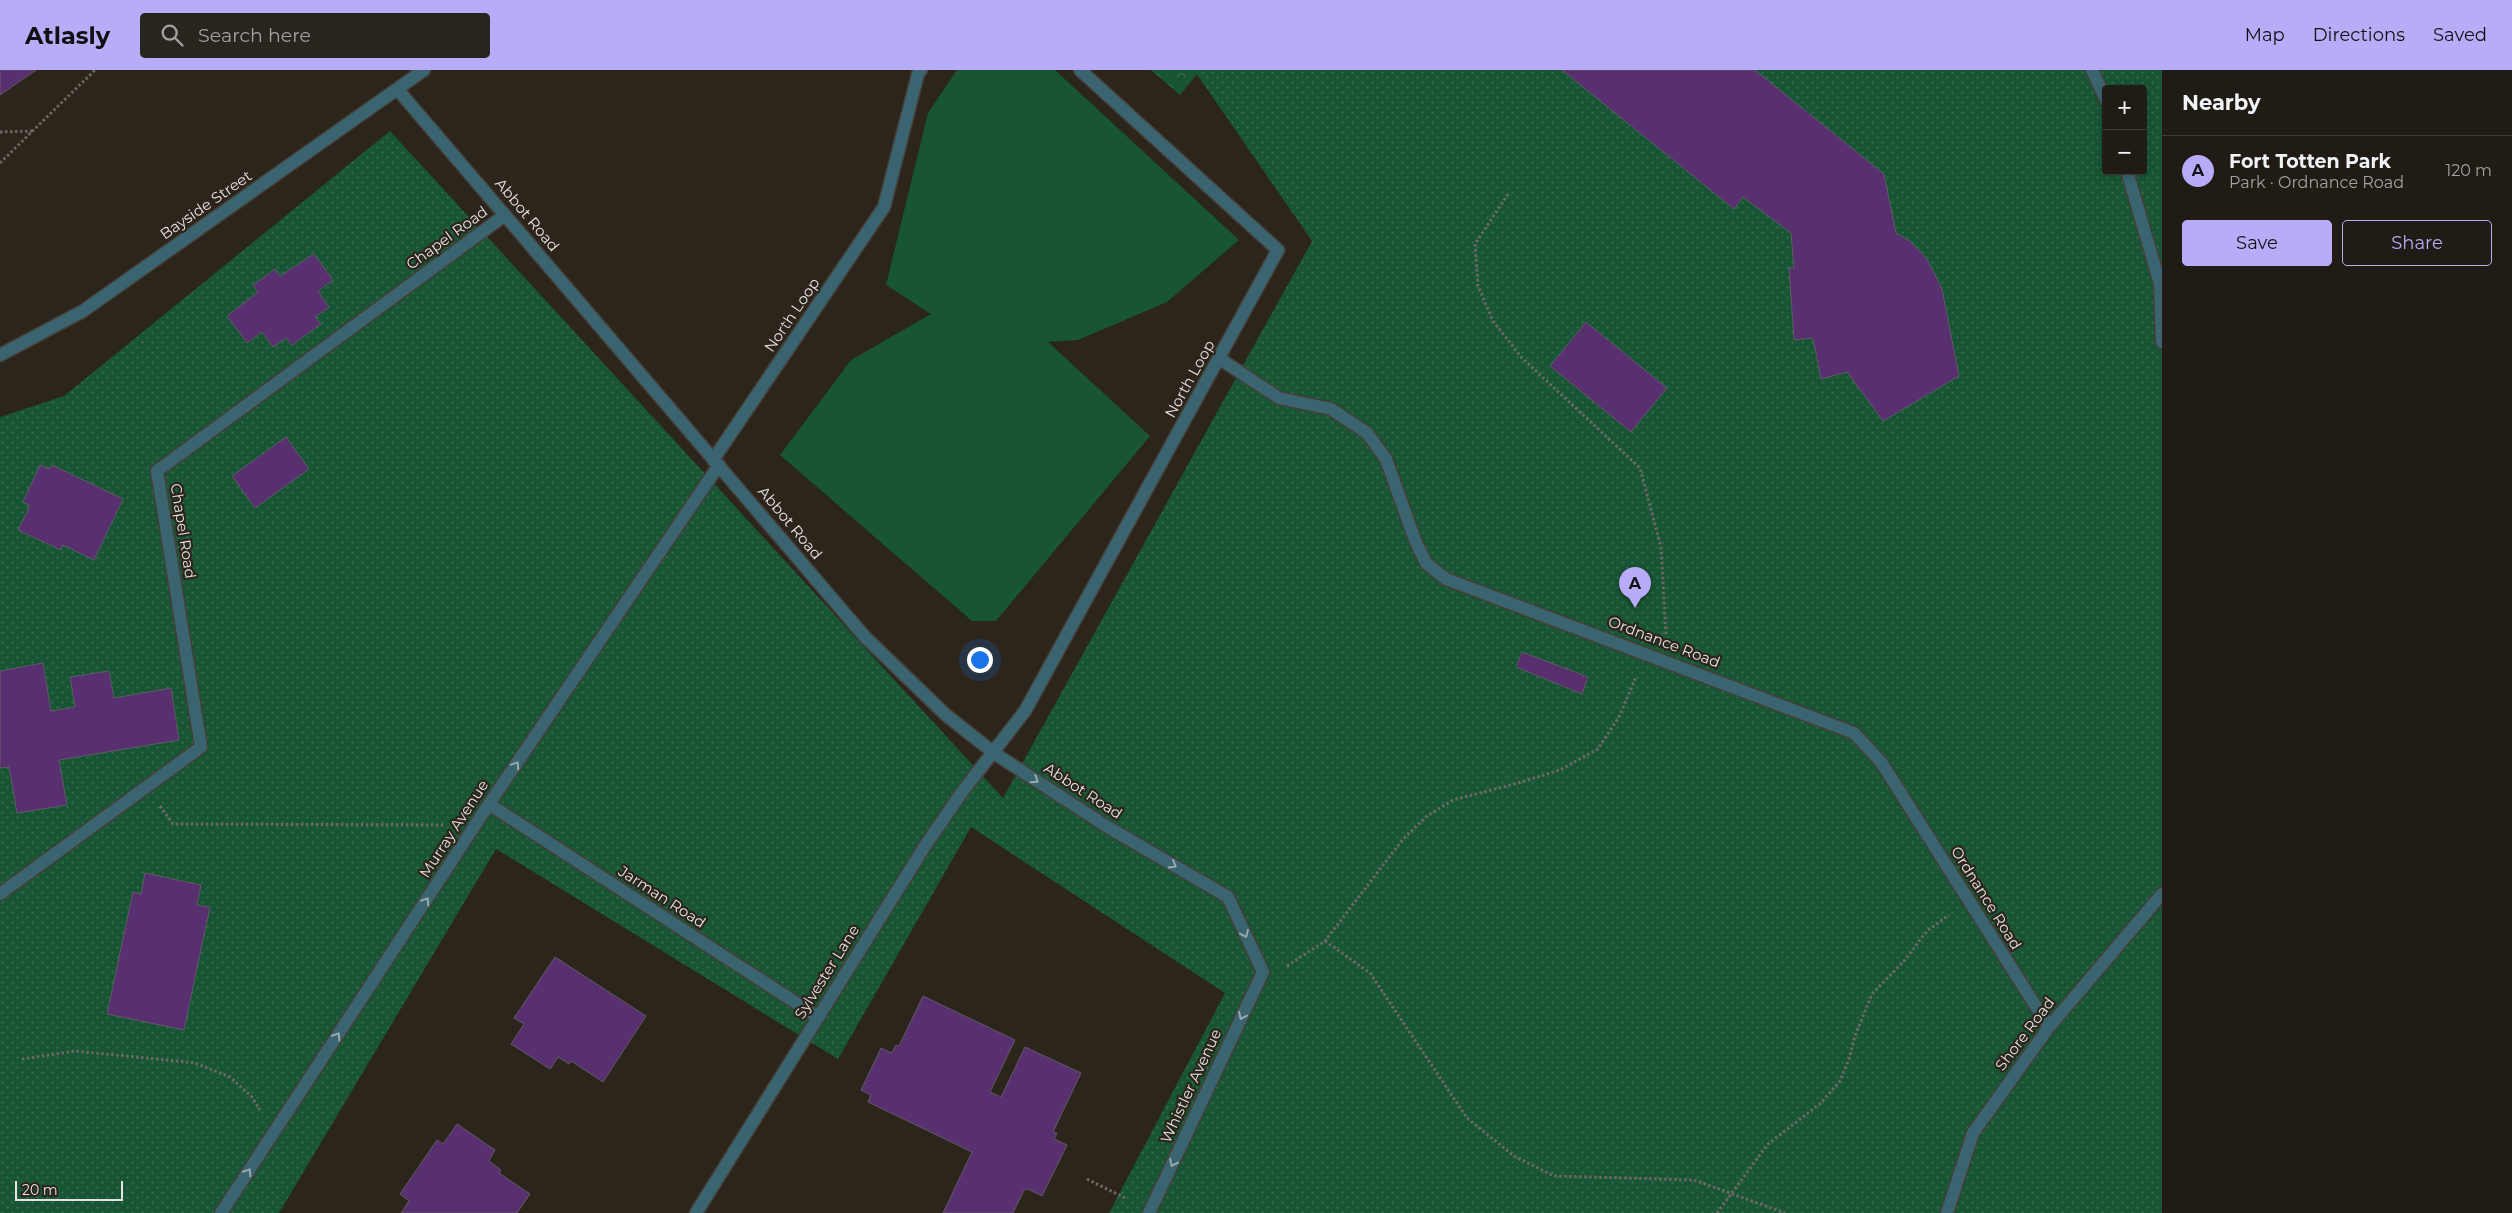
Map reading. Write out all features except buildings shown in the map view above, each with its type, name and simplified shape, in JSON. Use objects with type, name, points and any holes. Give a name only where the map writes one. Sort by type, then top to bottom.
[{"type":"street","name":"Bayside Street","points":[[0,355],[83,311],[424,70]]},
{"type":"street","name":"North Loop","points":[[716,463],[884,208],[918,74],[921,70]]},
{"type":"street","name":"North Loop","points":[[994,753],[1025,711],[1220,360],[1278,250],[1080,70]]},
{"type":"street","points":[[2092,70],[2102,91]]},
{"type":"street","name":"Abbot Road","points":[[398,90],[865,637],[946,715],[994,753],[1106,826],[1228,897],[1262,972]]},
{"type":"street","points":[[2128,175],[2160,284],[2162,342]]},
{"type":"street","name":"Chapel Road","points":[[0,894],[201,747],[157,471],[505,215]]},
{"type":"street","name":"Ordnance Road","points":[[1220,360],[1279,398],[1331,409],[1367,433],[1386,459],[1415,540],[1426,563],[1446,579],[1646,652],[1854,733],[1881,762],[2049,1027]]},
{"type":"street","name":"Murray Avenue","points":[[221,1213],[489,804],[716,463]]},
{"type":"street","name":"Sylvester Lane","points":[[696,1213],[925,846],[962,792],[994,753]]},
{"type":"street","name":"Jarman Road","points":[[489,804],[818,1017]]},
{"type":"street","name":"Shore Road","points":[[1947,1213],[1973,1133],[2049,1027],[2162,894]]},
{"type":"street","name":"Whistler Avenue","points":[[1150,1212],[1262,972]]},
{"type":"path","points":[[0,163],[95,70]]},
{"type":"path","points":[[0,132],[33,130]]},
{"type":"path","points":[[1508,194],[1475,244],[1478,286],[1493,322],[1522,358],[1640,468],[1662,547],[1667,660]]},
{"type":"path","points":[[1285,968],[1324,941],[1403,839],[1427,816],[1453,800],[1560,770],[1598,749],[1619,717],[1646,652]]},
{"type":"path","points":[[144,787],[173,824],[453,825]]},
{"type":"path","points":[[1717,1213],[1768,1144],[1821,1103],[1840,1080],[1849,1058],[1854,1036],[1872,994],[1904,961],[1927,931],[1968,901]]},
{"type":"path","points":[[1324,941],[1370,973],[1468,1118],[1514,1156],[1554,1176],[1694,1180],[1786,1213]]},
{"type":"path","points":[[22,1060],[74,1051],[195,1063],[230,1077],[252,1098],[274,1132]]},
{"type":"path","points":[[1087,1179],[1150,1212]]},
{"type":"green space","points":[[957,70],[1055,70],[1239,240],[1167,302],[1078,340],[1048,342],[1150,436],[996,621],[972,621],[780,455],[851,360],[931,314],[886,285],[928,113]]},
{"type":"green space","points":[[1151,70],[1200,70],[1180,95]]},
{"type":"green space","points":[[1194,70],[2162,70],[2162,1213],[1109,1213],[1225,993],[971,827],[838,1059],[496,849],[279,1213],[0,1213],[0,417],[64,396],[390,131],[1003,798],[1312,241]]},
{"type":"place","name":"Fort Totten Park","points":[[1635,608]]}]
